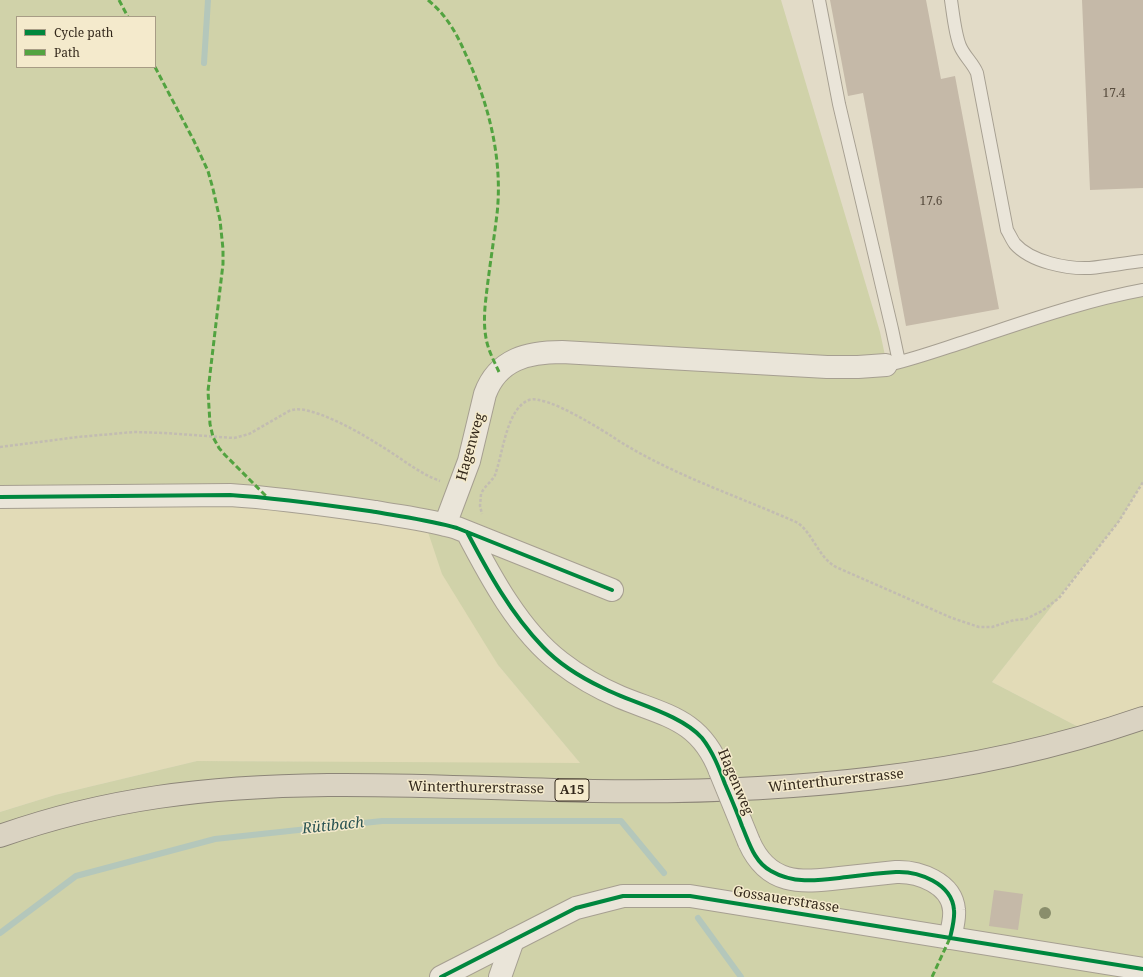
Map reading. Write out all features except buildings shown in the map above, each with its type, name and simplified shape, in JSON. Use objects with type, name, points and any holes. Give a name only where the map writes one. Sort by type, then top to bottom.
[{"type":"highway","name":"Winterthurerstrasse","points":[[0,836],[75,813],[117,804],[157,797],[245,788],[367,785],[594,791],[655,791],[760,788],[844,782],[926,771],[1009,756],[1092,734],[1143,718]]},
{"type":"street","name":"Hagenweg","points":[[445,525],[472,451],[488,386],[499,372],[507,365],[527,355],[548,352],[827,367],[858,367],[893,364]]},
{"type":"street","points":[[0,497],[230,495],[338,506],[431,521],[445,525],[467,532],[612,590]]},
{"type":"street","name":"Hagenweg","points":[[467,532],[505,598],[517,616],[544,648],[572,670],[602,688],[664,714],[689,727],[697,733],[714,755],[749,842],[756,857],[762,864],[770,870],[783,876],[798,880],[820,880],[896,872],[905,872],[926,877],[944,890],[953,903],[954,918],[950,938]]},
{"type":"street","name":"Gossauerstrasse","points":[[441,977],[576,908],[623,896],[690,896],[1143,969]]},
{"type":"street","points":[[500,977],[513,940]]},
{"type":"lane","points":[[819,0],[839,104],[892,329],[893,364],[1095,301],[1143,290]]},
{"type":"lane","points":[[951,0],[959,44],[964,54],[975,68],[1008,230],[1014,243],[1036,257],[1055,264],[1074,267],[1090,268],[1143,261]]},
{"type":"path","points":[[0,447],[78,437],[134,432],[234,438],[249,434],[289,411],[300,409],[324,416],[344,425],[366,437],[422,473],[433,478],[481,493],[494,476],[507,430],[513,416],[528,400],[540,399],[594,424],[634,450],[661,465],[798,523],[805,528],[827,560],[836,567],[962,622],[986,628],[998,626],[1014,620],[1026,619],[1050,606],[1059,598],[1125,513],[1143,482]]},
{"type":"shaded area","points":[[1143,482],[1143,718],[1092,734],[992,682],[1119,521]]},
{"type":"shaded area","points":[[230,495],[424,520],[498,665],[581,764],[197,761],[55,795],[0,812],[0,497]]},
{"type":"green space","points":[[0,0],[781,0],[880,332],[887,365],[1143,290],[1143,482],[1119,521],[992,682],[1092,734],[1143,718],[1143,977],[0,977],[0,812],[55,795],[197,761],[580,763],[498,665],[442,574],[424,520],[338,506],[0,497]]},
{"type":"waterway","points":[[204,63],[208,0]]},
{"type":"waterway","name":"Rütibach","points":[[0,933],[76,876],[215,839],[382,821],[621,821],[664,873]]},
{"type":"waterway","name":"Rütibach","points":[[698,918],[741,977]]},
{"type":"marked path","points":[[119,0],[127,16]]},
{"type":"marked path","points":[[428,0],[438,9],[453,29],[474,74],[487,113],[496,153],[498,173],[497,214],[486,301],[485,326],[488,347],[499,372]]},
{"type":"marked path","points":[[156,68],[208,171],[220,220],[223,264],[208,391],[210,424],[213,437],[225,455],[267,497]]},
{"type":"marked path","points":[[932,977],[950,938]]},
{"type":"cycle path","points":[[0,497],[230,495],[321,504],[376,512],[457,528],[612,590]]},
{"type":"cycle path","points":[[467,532],[510,607],[531,634],[550,654],[587,680],[682,722],[702,738],[715,760],[747,839],[756,857],[765,867],[780,875],[799,880],[818,880],[896,872],[905,872],[923,876],[941,886],[952,901],[954,917],[950,938]]},
{"type":"cycle path","points":[[441,977],[576,908],[623,896],[690,896],[1143,969]]}]
